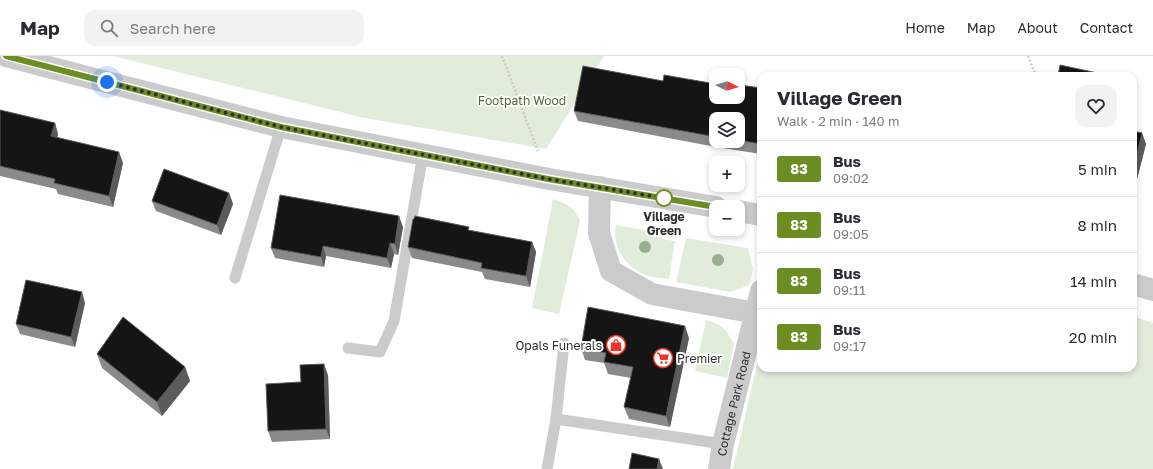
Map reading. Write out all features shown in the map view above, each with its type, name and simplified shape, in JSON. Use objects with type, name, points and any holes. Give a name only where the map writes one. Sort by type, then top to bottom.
[{"type":"street","points":[[6,56],[281,127],[548,179],[709,206]]},
{"type":"street","points":[[600,187],[599,233],[611,271],[652,294],[756,312]]},
{"type":"street","points":[[745,212],[757,214]]},
{"type":"street","points":[[1137,285],[1153,290]]},
{"type":"street","name":"Cottage Park Road","points":[[719,469],[723,444],[757,308]]},
{"type":"lane","points":[[235,278],[281,127]]},
{"type":"lane","points":[[348,348],[380,352],[394,321],[423,154]]},
{"type":"lane","points":[[546,469],[556,420],[564,343]]},
{"type":"lane","points":[[556,420],[723,444]]},
{"type":"path","points":[[502,56],[535,144]]},
{"type":"path","points":[[1028,56],[1034,72]]},
{"type":"green space","name":"Footpath Wood","points":[[113,56],[604,56],[546,149],[365,118]]},
{"type":"green space","points":[[553,199],[573,209],[580,221],[559,314],[532,308]]},
{"type":"green space","points":[[616,225],[662,233],[662,239],[675,241],[669,279],[644,274],[629,265],[617,247],[615,232]]},
{"type":"green space","points":[[686,238],[748,248],[753,269],[750,285],[730,292],[676,282]]},
{"type":"green space","points":[[1137,317],[1153,323],[1153,469],[733,469],[757,364],[757,372],[1137,372]]},
{"type":"green space","points":[[706,320],[723,328],[734,344],[727,378],[695,371]]},
{"type":"building","points":[[1060,65],[1093,72],[1059,72]]},
{"type":"building","points":[[583,66],[663,81],[664,75],[709,83],[709,104],[745,104],[745,86],[757,87],[757,143],[745,141],[745,112],[709,112],[709,136],[574,111]]},
{"type":"building","points":[[0,110],[55,123],[51,136],[119,152],[109,196],[54,183],[55,179],[0,166]]},
{"type":"building","points":[[1137,132],[1142,133],[1137,154]]},
{"type":"building","points":[[164,169],[229,193],[217,225],[152,201]]},
{"type":"building","points":[[280,195],[399,216],[395,244],[390,243],[387,258],[323,246],[321,257],[271,248]]},
{"type":"building","points":[[415,216],[469,227],[468,230],[532,242],[526,276],[481,268],[482,263],[408,247],[413,219]]},
{"type":"building","points":[[26,280],[82,292],[71,337],[16,324]]},
{"type":"building","points":[[588,307],[685,326],[666,416],[624,407],[633,367],[604,362],[606,353],[581,348]]},
{"type":"building","points":[[123,317],[185,367],[157,402],[97,354]]},
{"type":"building","points":[[324,364],[326,429],[268,431],[266,384],[301,382],[300,365]]},
{"type":"building","points":[[632,453],[659,459],[657,469],[629,469]]},
{"type":"bus line","name":"83","points":[[6,56],[281,127],[548,179],[709,206]]},
{"type":"place","name":"Village Green","points":[[664,198]]},
{"type":"place","name":"Opals Funerals","points":[[616,345]]},
{"type":"place","name":"Premier","points":[[663,358]]},
{"type":"route","points":[[107,82],[281,127],[548,179],[664,198]]}]
